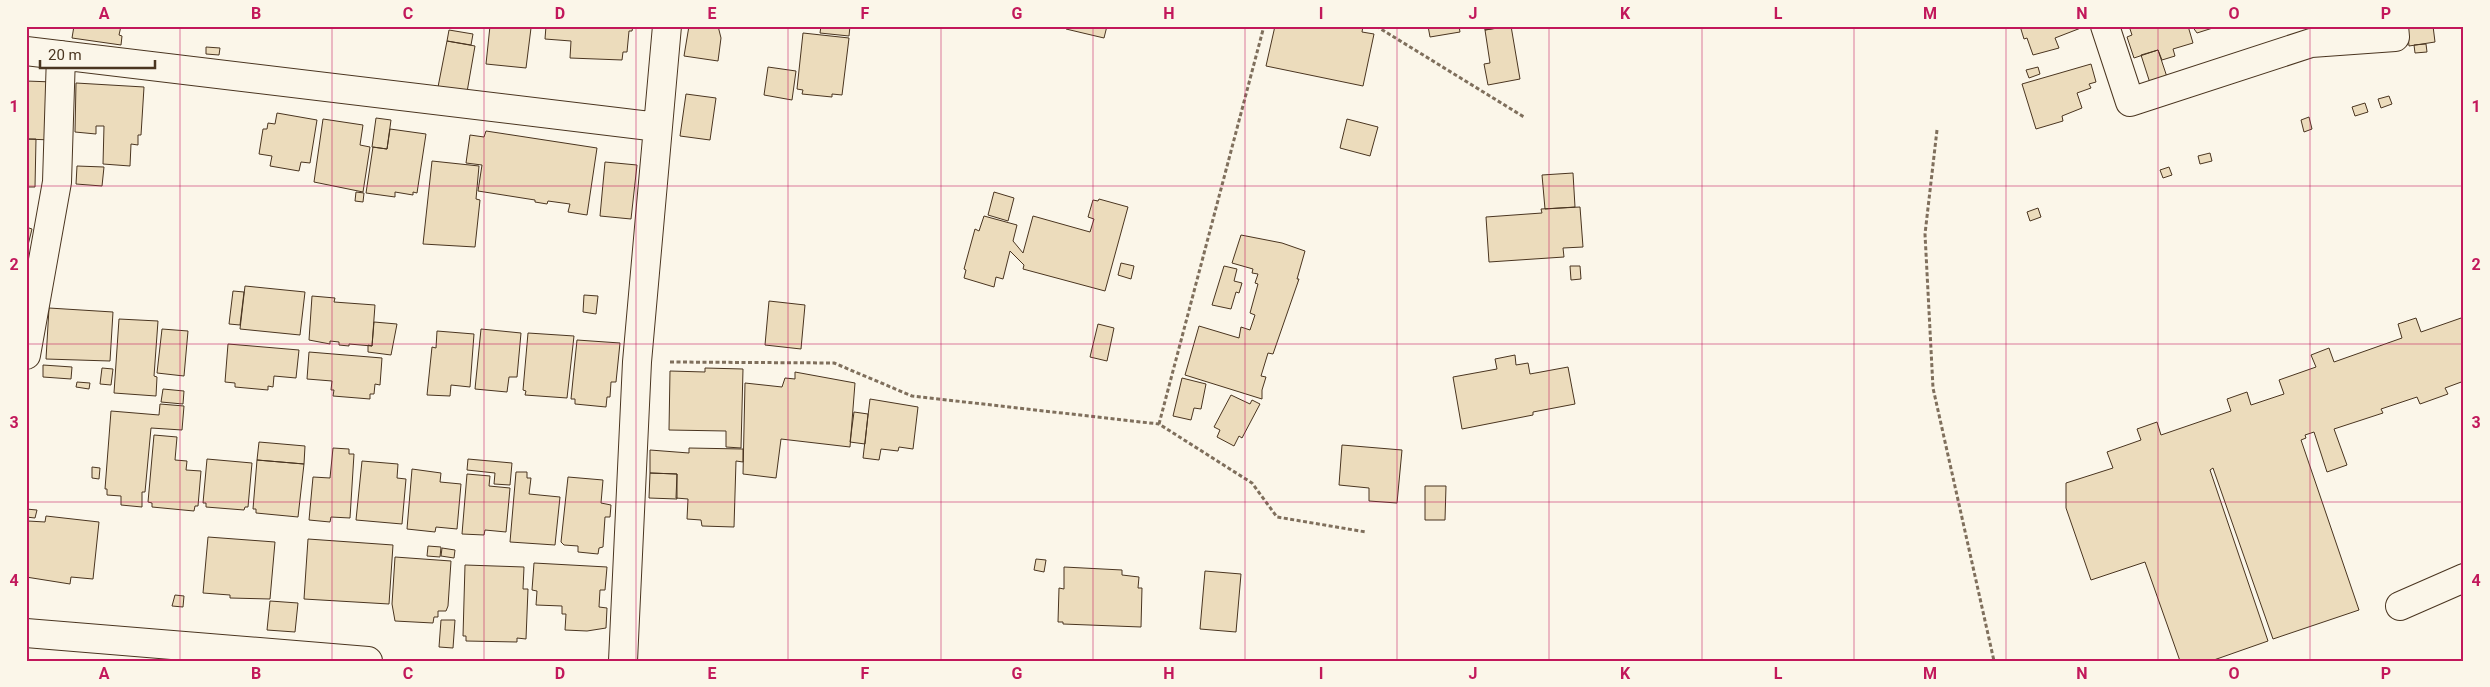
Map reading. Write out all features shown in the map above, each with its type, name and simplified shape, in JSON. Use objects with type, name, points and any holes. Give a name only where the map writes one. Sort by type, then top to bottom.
[{"type":"street","points":[[623,661],[637,362],[667,26]]},
{"type":"street","points":[[2105,26],[2130,102],[2311,43],[2395,37],[2394,26]]},
{"type":"street","points":[[26,51],[658,127]]},
{"type":"street","points":[[26,356],[57,182],[61,55]]},
{"type":"street","points":[[2400,606],[2464,578]]},
{"type":"street","points":[[26,633],[368,661]]},
{"type":"path","points":[[1159,424],[1264,26]]},
{"type":"path","points":[[1376,26],[1524,117]]},
{"type":"path","points":[[1937,130],[1926,234],[1934,388],[1994,661]]},
{"type":"path","points":[[637,362],[834,363],[912,396],[1159,424],[1252,483],[1277,516],[1366,532]]},
{"type":"building","points":[[74,26],[121,26],[119,35],[122,36],[121,45],[72,38]]},
{"type":"building","points":[[490,26],[535,26],[531,28],[526,68],[486,64]]},
{"type":"building","points":[[546,26],[633,26],[632,31],[629,31],[627,52],[623,52],[622,60],[570,58],[571,41],[545,39]]},
{"type":"building","points":[[689,26],[718,26],[721,38],[718,61],[684,56]]},
{"type":"building","points":[[821,26],[850,26],[849,36],[820,33]]},
{"type":"building","points":[[1067,26],[1107,26],[1104,38],[1066,29]]},
{"type":"building","points":[[1275,26],[1363,26],[1362,32],[1374,34],[1363,86],[1266,66]]},
{"type":"building","points":[[1428,26],[1459,26],[1460,32],[1430,37]]},
{"type":"building","points":[[1484,26],[1508,26],[1485,30]]},
{"type":"building","points":[[1511,26],[1520,79],[1488,85],[1484,64],[1490,63],[1485,30]]},
{"type":"building","points":[[2020,26],[2086,26],[2055,38],[2059,48],[2033,55],[2027,38],[2024,39]]},
{"type":"building","points":[[2129,26],[2188,26],[2193,43],[2173,49],[2175,56],[2162,60],[2158,50],[2134,58],[2127,37],[2132,35]]},
{"type":"building","points":[[2192,26],[2219,26],[2197,33]]},
{"type":"building","points":[[2407,26],[2433,26],[2435,42],[2409,46]]},
{"type":"building","points":[[449,30],[473,34],[471,45],[447,41]]},
{"type":"building","points":[[803,33],[849,38],[842,95],[832,94],[832,97],[802,94],[803,90],[797,89]]},
{"type":"building","points":[[447,41],[475,46],[467,92],[438,87]]},
{"type":"building","points":[[2426,44],[2427,52],[2415,53],[2414,45]]},
{"type":"building","points":[[206,47],[220,48],[219,55],[206,54]]},
{"type":"building","points":[[2158,50],[2167,77],[2150,83],[2141,55]]},
{"type":"building","points":[[2091,64],[2096,82],[2089,84],[2091,88],[2077,93],[2082,108],[2062,116],[2063,121],[2036,129],[2022,84]]},
{"type":"building","points":[[768,67],[796,71],[792,100],[764,95]]},
{"type":"building","points":[[2038,67],[2040,74],[2029,78],[2026,70]]},
{"type":"building","points":[[26,81],[53,82],[52,140],[26,139]]},
{"type":"building","points":[[76,83],[144,87],[141,135],[138,135],[138,145],[131,144],[130,166],[103,164],[104,126],[96,126],[96,134],[75,132]]},
{"type":"building","points":[[686,94],[716,98],[710,140],[680,136]]},
{"type":"building","points":[[2389,96],[2392,104],[2381,108],[2378,99]]},
{"type":"building","points":[[2365,103],[2368,112],[2355,116],[2352,107]]},
{"type":"building","points":[[277,113],[317,120],[310,163],[301,162],[299,171],[270,166],[272,156],[259,154],[263,129],[267,129],[268,123],[275,124]]},
{"type":"building","points":[[2309,117],[2312,129],[2304,132],[2301,120]]},
{"type":"building","points":[[376,118],[391,120],[387,149],[372,147]]},
{"type":"building","points":[[323,119],[363,125],[360,145],[370,147],[363,192],[314,182]]},
{"type":"building","points":[[1347,119],[1378,127],[1370,156],[1340,148]]},
{"type":"building","points":[[390,129],[426,134],[417,193],[413,192],[413,195],[395,192],[395,197],[366,193],[373,147],[387,149]]},
{"type":"building","points":[[486,131],[597,148],[587,215],[568,212],[570,204],[548,201],[547,204],[535,202],[535,200],[478,191],[482,165],[466,163],[470,135],[484,137]]},
{"type":"building","points":[[26,139],[36,139],[35,187],[26,187]]},
{"type":"building","points":[[2210,153],[2212,161],[2200,164],[2198,156]]},
{"type":"building","points":[[432,161],[479,166],[476,199],[480,200],[475,247],[423,244]]},
{"type":"building","points":[[605,162],[637,165],[631,219],[600,216]]},
{"type":"building","points":[[77,166],[104,167],[102,186],[76,184]]},
{"type":"building","points":[[2169,167],[2172,175],[2163,178],[2160,170]]},
{"type":"building","points":[[1573,173],[1575,207],[1545,209],[1542,175]]},
{"type":"building","points":[[356,192],[364,193],[363,202],[355,201]]},
{"type":"building","points":[[994,192],[1014,198],[1008,221],[988,215]]},
{"type":"building","points":[[1099,199],[1128,207],[1105,291],[1023,269],[1024,265],[1010,251],[1003,279],[996,277],[994,287],[964,278],[966,270],[964,269],[975,229],[979,231],[984,216],[1017,225],[1013,241],[1023,253],[1033,216],[1090,232],[1094,219],[1088,217],[1093,200],[1098,201]]},
{"type":"building","points":[[1580,207],[1583,247],[1563,248],[1564,257],[1489,262],[1486,217],[1542,213],[1541,209]]},
{"type":"building","points":[[2038,208],[2041,217],[2030,221],[2027,212]]},
{"type":"building","points":[[26,227],[32,229],[26,253]]},
{"type":"building","points":[[1241,235],[1282,243],[1305,251],[1297,279],[1299,279],[1273,354],[1268,353],[1261,376],[1266,377],[1262,390],[1262,399],[1185,375],[1199,326],[1239,338],[1241,327],[1250,330],[1255,315],[1250,313],[1258,284],[1255,283],[1258,274],[1252,273],[1253,269],[1232,263]]},
{"type":"building","points":[[1121,263],[1134,266],[1131,279],[1118,275]]},
{"type":"building","points":[[1224,266],[1237,269],[1234,281],[1242,283],[1239,293],[1236,292],[1231,309],[1212,305]]},
{"type":"building","points":[[1570,266],[1580,266],[1581,279],[1571,280]]},
{"type":"building","points":[[245,286],[305,292],[300,335],[240,329]]},
{"type":"building","points":[[233,291],[244,292],[240,325],[229,324]]},
{"type":"building","points":[[584,295],[598,296],[596,314],[583,312]]},
{"type":"building","points":[[312,296],[335,298],[334,302],[375,305],[372,346],[349,344],[349,346],[339,345],[339,342],[330,341],[330,344],[309,340]]},
{"type":"building","points":[[769,301],[805,305],[801,349],[765,345]]},
{"type":"building","points":[[49,308],[113,312],[110,361],[46,359]]},
{"type":"building","points":[[2464,317],[2464,381],[2445,388],[2448,394],[2420,404],[2417,397],[2381,409],[2383,413],[2334,429],[2347,465],[2327,472],[2314,432],[2305,435],[2306,438],[2301,440],[2359,610],[2273,639],[2213,468],[2210,470],[2268,641],[2211,661],[2180,661],[2145,562],[2091,580],[2066,508],[2066,483],[2113,468],[2107,452],[2141,440],[2137,429],[2157,422],[2161,435],[2231,411],[2227,399],[2247,392],[2251,405],[2284,394],[2279,380],[2316,367],[2311,355],[2329,348],[2334,362],[2402,338],[2398,324],[2416,318],[2421,332]]},
{"type":"building","points":[[119,319],[158,321],[154,376],[157,377],[156,396],[114,393]]},
{"type":"building","points":[[374,322],[397,324],[391,355],[368,352],[368,345],[372,346]]},
{"type":"building","points":[[1098,324],[1114,328],[1107,361],[1090,357]]},
{"type":"building","points":[[162,329],[188,331],[184,376],[157,373]]},
{"type":"building","points":[[481,329],[521,333],[517,377],[509,377],[507,392],[475,389]]},
{"type":"building","points":[[437,331],[474,334],[470,387],[451,385],[450,396],[427,395],[432,347],[436,348]]},
{"type":"building","points":[[528,333],[574,336],[567,398],[525,395],[526,391],[523,390]]},
{"type":"building","points":[[577,340],[620,343],[616,382],[611,382],[610,397],[607,397],[606,407],[575,404],[575,399],[571,399]]},
{"type":"building","points":[[228,344],[299,350],[296,378],[274,376],[273,387],[268,386],[268,390],[235,387],[235,383],[225,382]]},
{"type":"building","points":[[309,352],[382,358],[380,385],[375,384],[374,394],[370,394],[370,399],[333,396],[334,390],[331,390],[332,381],[307,379]]},
{"type":"building","points":[[1515,355],[1516,365],[1528,363],[1530,374],[1568,367],[1575,404],[1533,412],[1533,415],[1462,429],[1453,377],[1497,369],[1495,359]]},
{"type":"building","points":[[43,365],[72,367],[71,379],[43,377]]},
{"type":"building","points":[[102,368],[113,369],[111,385],[100,384]]},
{"type":"building","points":[[705,368],[743,369],[741,448],[726,447],[726,431],[669,430],[670,371],[705,372]]},
{"type":"building","points":[[795,372],[855,383],[850,447],[781,439],[776,478],[743,474],[745,383],[782,387],[785,378],[795,379]]},
{"type":"building","points":[[1182,378],[1206,384],[1201,409],[1194,408],[1191,420],[1173,416]]},
{"type":"building","points":[[77,382],[90,383],[89,389],[76,387]]},
{"type":"building","points":[[163,389],[184,391],[183,404],[161,402]]},
{"type":"building","points":[[1231,395],[1250,404],[1252,400],[1260,404],[1242,438],[1239,436],[1234,446],[1217,437],[1220,430],[1214,427]]},
{"type":"building","points":[[870,399],[918,407],[913,449],[899,447],[898,451],[881,449],[879,460],[863,458]]},
{"type":"building","points":[[160,404],[184,406],[182,430],[151,428],[145,492],[142,492],[142,507],[121,505],[121,496],[107,495],[107,489],[105,489],[111,411],[159,415]]},
{"type":"building","points":[[854,412],[868,414],[865,444],[850,442]]},
{"type":"building","points":[[154,435],[177,437],[175,460],[187,461],[186,470],[201,471],[198,506],[195,506],[194,511],[152,507],[152,503],[148,502]]},
{"type":"building","points":[[259,442],[305,446],[304,464],[257,460]]},
{"type":"building","points":[[1342,445],[1402,450],[1397,503],[1369,501],[1369,488],[1339,485]]},
{"type":"building","points":[[333,448],[349,449],[349,454],[354,454],[350,518],[331,517],[330,522],[309,520],[313,477],[330,478]]},
{"type":"building","points":[[689,448],[743,449],[743,462],[736,461],[734,527],[702,526],[701,520],[687,519],[688,499],[676,498],[677,474],[650,473],[650,450],[689,453]]},
{"type":"building","points":[[207,459],[252,463],[248,507],[245,507],[244,510],[206,507],[206,503],[203,503]]},
{"type":"building","points":[[468,459],[512,463],[510,485],[494,484],[495,473],[467,470]]},
{"type":"building","points":[[257,460],[304,464],[298,517],[256,513],[256,509],[253,509]]},
{"type":"building","points":[[362,461],[398,464],[397,478],[406,479],[402,524],[356,520]]},
{"type":"building","points":[[92,467],[100,468],[99,479],[92,478]]},
{"type":"building","points":[[412,469],[441,473],[440,482],[461,484],[457,529],[436,527],[435,532],[407,529]]},
{"type":"building","points":[[516,472],[527,472],[527,478],[531,478],[529,494],[560,497],[555,545],[510,542]]},
{"type":"building","points":[[650,473],[677,474],[677,499],[649,498]]},
{"type":"building","points":[[467,474],[490,476],[489,486],[510,488],[506,532],[485,530],[484,535],[462,534]]},
{"type":"building","points":[[568,477],[603,480],[601,503],[611,505],[610,517],[605,517],[603,547],[599,548],[598,554],[578,552],[578,546],[564,545],[561,542]]},
{"type":"building","points":[[1425,486],[1446,486],[1445,520],[1425,520]]},
{"type":"building","points":[[26,509],[37,510],[35,518],[26,517]]},
{"type":"building","points":[[46,516],[99,522],[93,579],[71,577],[70,584],[26,577],[28,521],[45,522]]},
{"type":"building","points":[[208,537],[275,542],[270,599],[230,598],[230,595],[203,593]]},
{"type":"building","points":[[308,539],[393,545],[389,604],[304,599]]},
{"type":"building","points":[[428,546],[441,547],[440,557],[427,556]]},
{"type":"building","points":[[442,548],[455,550],[454,558],[441,556]]},
{"type":"building","points":[[395,557],[451,561],[448,606],[446,611],[438,611],[438,617],[434,617],[433,623],[395,621],[392,604]]},
{"type":"building","points":[[1036,559],[1046,560],[1044,572],[1034,570]]},
{"type":"building","points":[[534,563],[607,567],[605,590],[600,590],[599,607],[607,608],[606,628],[587,631],[565,630],[566,614],[562,614],[562,606],[536,605],[537,591],[532,590]]},
{"type":"building","points":[[465,565],[524,567],[523,589],[528,589],[526,639],[517,638],[517,642],[466,641],[466,636],[463,636]]},
{"type":"building","points":[[1064,567],[1122,570],[1122,575],[1139,577],[1138,588],[1142,588],[1141,627],[1063,624],[1063,622],[1058,622],[1059,588],[1064,589]]},
{"type":"building","points":[[1205,571],[1241,574],[1236,632],[1200,629]]},
{"type":"building","points":[[175,595],[184,596],[183,607],[172,606]]},
{"type":"building","points":[[270,601],[298,603],[295,632],[267,630]]},
{"type":"building","points":[[441,620],[455,620],[453,648],[439,647]]}]
